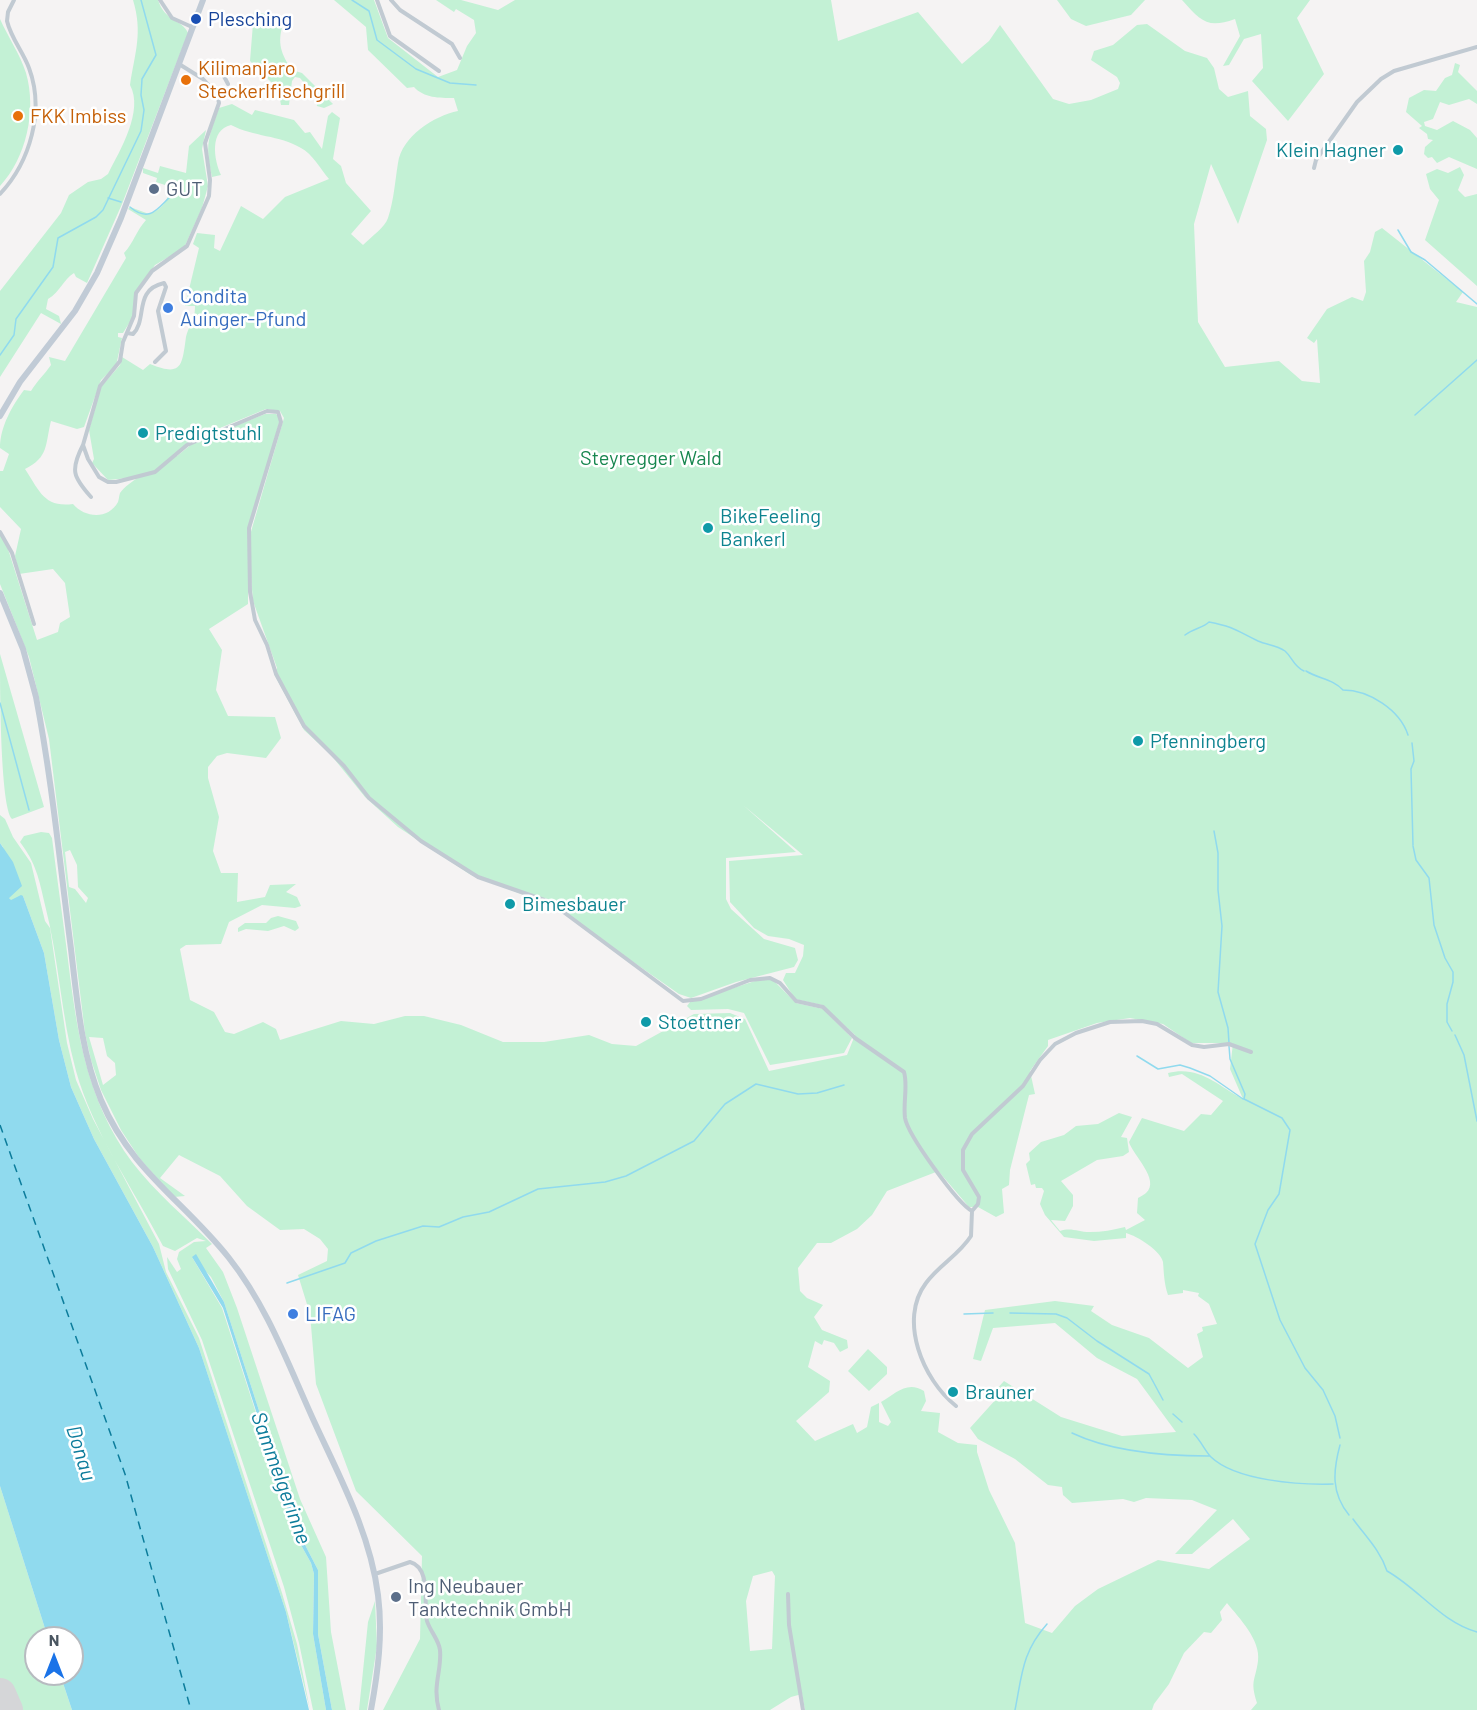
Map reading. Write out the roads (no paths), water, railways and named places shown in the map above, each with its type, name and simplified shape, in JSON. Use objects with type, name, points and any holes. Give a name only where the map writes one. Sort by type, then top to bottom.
[{"type":"main road","points":[[0,416],[20,382],[75,311],[97,273],[203,0]]},
{"type":"main road","points":[[0,593],[23,649],[36,697],[81,1028],[97,1090],[112,1123],[138,1163],[221,1248],[257,1299],[358,1520],[375,1574],[380,1615],[380,1647],[371,1710]]},
{"type":"street","points":[[0,194],[20,168],[33,129],[33,81],[8,21],[8,12],[14,0]]},
{"type":"street","points":[[160,0],[168,14],[192,27]]},
{"type":"street","points":[[377,0],[390,36],[439,71]]},
{"type":"street","points":[[391,0],[400,10],[452,44],[460,58]]},
{"type":"street","points":[[1314,168],[1316,160],[1357,102],[1381,79],[1394,71],[1477,47]]},
{"type":"street","points":[[217,63],[228,84]]},
{"type":"street","points":[[91,497],[75,477],[74,465],[83,445],[98,391],[117,366],[134,316],[136,293],[152,271],[188,246],[204,209],[210,180],[205,139],[219,103],[218,94],[203,79],[179,64]]},
{"type":"street","points":[[127,333],[133,334],[136,331],[144,297],[164,283],[166,287],[158,310],[166,351],[155,362]]},
{"type":"street","points":[[83,445],[99,477],[108,482],[116,482],[161,469],[180,450],[196,441],[267,411],[278,412],[281,422],[249,528],[250,592],[255,620],[267,645],[279,681],[309,732],[344,766],[369,798],[421,841],[478,877],[550,902],[683,1001],[701,999],[765,978],[780,983],[796,1001],[823,1007],[855,1038],[904,1072],[905,1118],[912,1136],[942,1178],[972,1211]]},
{"type":"street","points":[[0,531],[12,553],[34,624]]},
{"type":"street","points":[[956,1406],[943,1396],[927,1370],[915,1335],[913,1318],[918,1297],[926,1283],[971,1236],[972,1211],[978,1204],[979,1197],[961,1162],[968,1138],[1023,1086],[1040,1060],[1055,1044],[1076,1033],[1110,1022],[1131,1020],[1157,1024],[1192,1046],[1229,1044],[1251,1052]]},
{"type":"street","points":[[375,1574],[410,1562],[417,1565],[420,1571],[426,1589],[427,1620],[440,1649],[435,1681],[438,1710]]},
{"type":"street","points":[[788,1594],[789,1625],[803,1710]]},
{"type":"water","name":"Donau","points":[[0,843],[13,862],[22,886],[9,898],[11,900],[23,896],[44,953],[59,1040],[71,1087],[94,1139],[153,1247],[199,1348],[286,1612],[309,1710],[72,1710],[64,1686],[84,1686],[84,1626],[44,1626],[0,1486]]},
{"type":"water","name":"Sammelgerinne","points":[[196,1254],[224,1302],[273,1454],[281,1469],[300,1535],[318,1570],[318,1634],[332,1710],[326,1710],[313,1634],[314,1574],[311,1563],[296,1536],[223,1308],[192,1257]]},
{"type":"waterway","points":[[0,355],[14,335],[16,319],[53,267],[58,238],[96,217],[103,210],[141,131],[144,110],[141,95],[142,79],[156,55],[141,0]]},
{"type":"waterway","points":[[352,0],[369,11],[377,40],[416,69],[450,83],[476,85]]},
{"type":"waterway","points":[[130,207],[139,213],[152,213],[180,190]]},
{"type":"waterway","points":[[108,198],[121,202]]},
{"type":"waterway","points":[[1398,230],[1411,252],[1425,260],[1477,304]]},
{"type":"waterway","points":[[1415,415],[1477,360]]},
{"type":"waterway","points":[[1185,635],[1209,622],[1225,626],[1282,649],[1304,671]]},
{"type":"waterway","points":[[1306,671],[1343,690],[1363,694],[1382,703],[1398,717],[1408,735]]},
{"type":"waterway","points":[[0,703],[29,810]]},
{"type":"waterway","points":[[1412,743],[1414,761],[1411,769],[1413,845]]},
{"type":"waterway","points":[[1214,831],[1218,853],[1218,890],[1222,926],[1218,992],[1228,1028],[1229,1043]]},
{"type":"waterway","points":[[1413,846],[1416,860],[1429,878],[1434,925],[1445,958],[1453,972],[1453,982],[1447,1004],[1447,1022],[1452,1031]]},
{"type":"waterway","points":[[1455,1035],[1464,1055],[1477,1121]]},
{"type":"waterway","points":[[1229,1046],[1230,1059],[1245,1094],[1244,1099],[1282,1118],[1290,1130],[1279,1194],[1268,1210],[1255,1244],[1280,1320],[1305,1368],[1323,1390],[1335,1416],[1340,1438]]},
{"type":"waterway","points":[[1137,1056],[1158,1069],[1180,1065],[1210,1076],[1243,1099]]},
{"type":"waterway","points":[[287,1283],[345,1263],[351,1253],[376,1241],[423,1226],[439,1227],[463,1217],[489,1212],[538,1189],[605,1182],[626,1176],[694,1141],[725,1104],[756,1084],[798,1094],[817,1093],[844,1085]]},
{"type":"waterway","points":[[964,1314],[993,1313]]},
{"type":"waterway","points":[[1010,1313],[1056,1314],[1067,1318],[1097,1341],[1149,1374],[1163,1400]]},
{"type":"waterway","points":[[1173,1414],[1182,1422]]},
{"type":"waterway","points":[[1072,1433],[1121,1449],[1209,1456]]},
{"type":"waterway","points":[[1194,1434],[1211,1457],[1236,1471],[1269,1480],[1304,1484],[1333,1484]]},
{"type":"waterway","points":[[1340,1445],[1335,1473],[1336,1490],[1349,1515]]},
{"type":"waterway","points":[[1353,1519],[1377,1550],[1387,1571],[1452,1621],[1477,1632]]},
{"type":"waterway","points":[[1015,1710],[1024,1664],[1032,1644],[1047,1624]]},
{"type":"place","name":"Plesching","points":[[196,19]]},
{"type":"place","name":"Kilimanjaro Steckerlfischgrill","points":[[186,80]]},
{"type":"place","name":"FKK Imbiss","points":[[18,116]]},
{"type":"place","name":"Klein Hagner","points":[[1398,150]]},
{"type":"place","name":"GUT","points":[[154,189]]},
{"type":"place","name":"Condita Auinger-Pfund","points":[[168,308]]},
{"type":"place","name":"Predigtstuhl","points":[[143,433]]},
{"type":"place","name":"BikeFeeling Bankerl","points":[[708,528]]},
{"type":"place","name":"Pfenningberg","points":[[1138,741]]},
{"type":"place","name":"Bimesbauer","points":[[510,904]]},
{"type":"place","name":"Stoettner","points":[[646,1022]]},
{"type":"place","name":"LIFAG","points":[[293,1314]]},
{"type":"place","name":"Brauner","points":[[953,1392]]},
{"type":"place","name":"Ing Neubauer Tanktechnik GmbH","points":[[396,1597]]},
{"type":"park label","name":"Steyregger Wald","points":[[651,458]]}]
